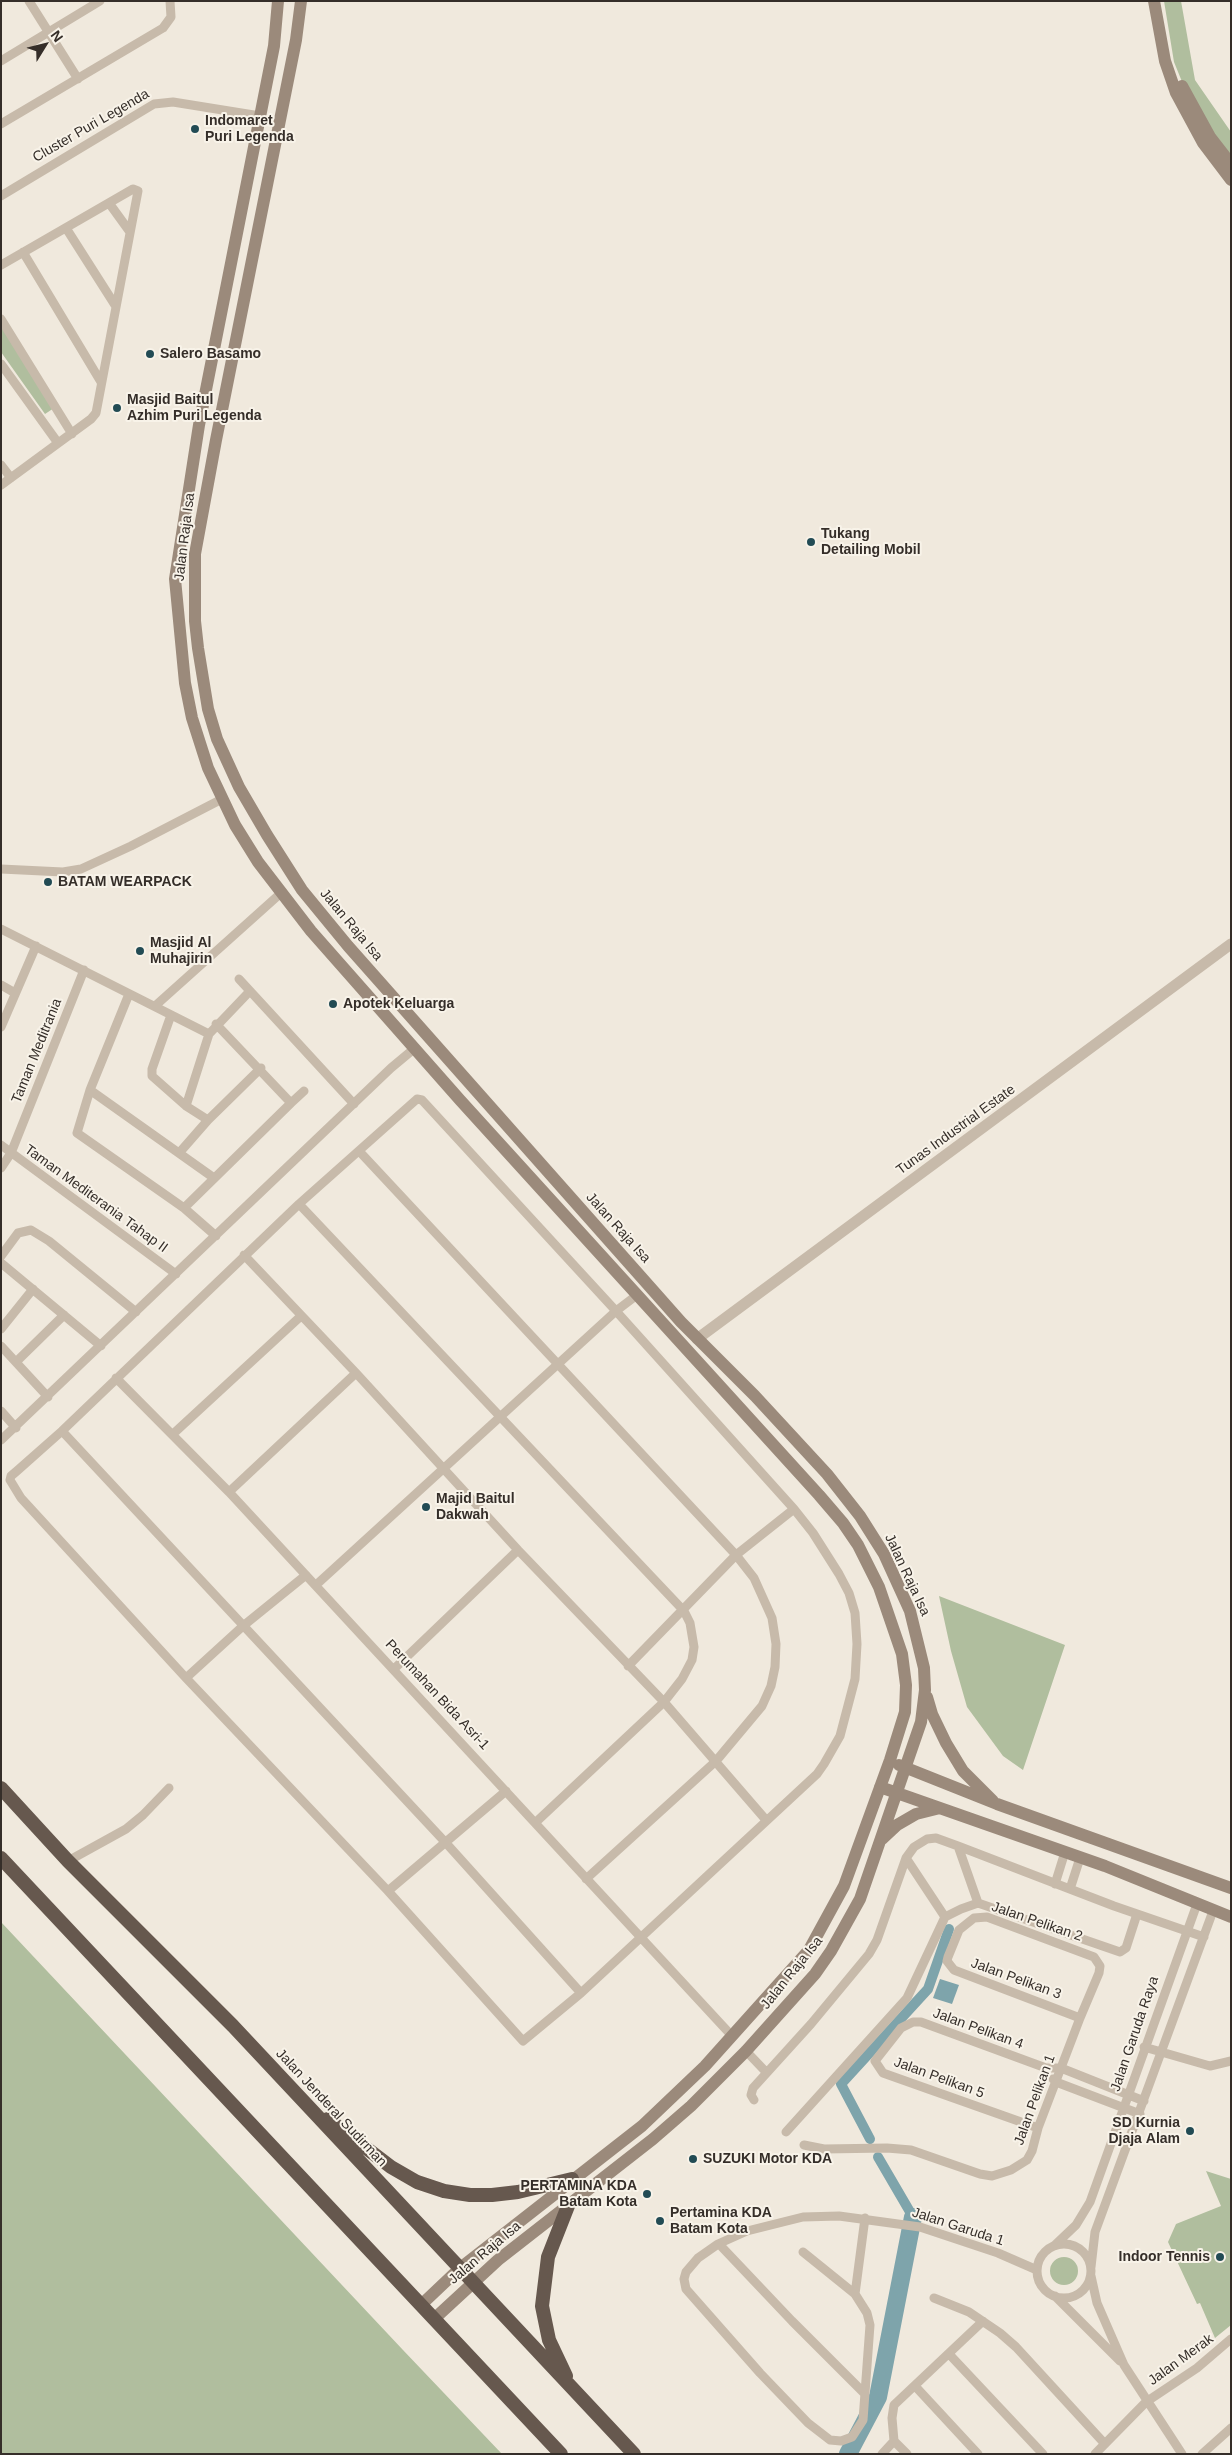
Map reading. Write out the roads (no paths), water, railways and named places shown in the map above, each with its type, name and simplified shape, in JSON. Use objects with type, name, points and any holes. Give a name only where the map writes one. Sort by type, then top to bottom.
[{"type":"highway","name":"Jalan Jenderal Sudirman","points":[[1,1788],[68,1861],[233,2026],[634,2454]]},
{"type":"highway","points":[[1,1858],[560,2454]]},
{"type":"highway","points":[[290,2088],[391,2167],[417,2182],[435,2188],[470,2195],[492,2195],[572,2179]]},
{"type":"highway","points":[[568,2206],[548,2257],[542,2306],[549,2340],[570,2386]]},
{"type":"main road","name":"Jalan Raja Isa","points":[[278,1],[274,46],[202,407],[175,579],[185,682],[200,745],[235,825],[281,893],[311,931],[685,1349],[819,1494],[853,1538],[869,1564],[892,1621],[902,1654],[906,1685],[905,1712],[890,1760],[844,1886],[831,1913],[809,1950],[705,2066],[642,2126],[459,2269],[421,2305]]},
{"type":"main road","name":"Jalan Raja Isa","points":[[301,1],[296,40],[199,522],[194,588],[195,620],[208,709],[218,739],[239,787],[302,890],[348,946],[697,1339],[755,1396],[827,1474],[866,1524],[884,1554],[910,1611],[924,1668],[925,1690],[921,1722],[860,1899],[831,1951],[815,1974],[746,2051],[691,2106],[653,2140],[498,2260],[434,2319]]},
{"type":"main road","points":[[1154,1],[1165,61],[1176,93],[1203,143],[1231,180]]},
{"type":"main road","points":[[1162,1],[1174,62],[1184,91],[1210,137],[1231,164]]},
{"type":"main road","points":[[185,682],[203,680]]},
{"type":"main road","points":[[685,1349],[697,1339]]},
{"type":"main road","points":[[925,1690],[932,1714],[963,1771],[997,1804]]},
{"type":"main road","points":[[890,1760],[997,1804],[1231,1888]]},
{"type":"main road","points":[[880,1786],[1065,1852],[1231,1917]]},
{"type":"main road","points":[[880,1840],[897,1825],[916,1814],[940,1808]]},
{"type":"street","points":[[29,1],[78,79]]},
{"type":"street","points":[[1,61],[100,1]]},
{"type":"street","points":[[1,124],[166,25],[171,17],[170,1]]},
{"type":"street","name":"Cluster Puri Legenda","points":[[1,196],[154,104],[173,102],[260,116]]},
{"type":"street","points":[[1,265],[133,189],[137,190],[139,194],[115,305],[95,415],[72,434],[1,485]]},
{"type":"street","points":[[109,203],[130,232]]},
{"type":"street","points":[[66,228],[115,305]]},
{"type":"street","points":[[24,252],[101,382]]},
{"type":"street","points":[[1,319],[72,434]]},
{"type":"street","points":[[1,364],[58,443]]},
{"type":"street","points":[[1,465],[11,478]]},
{"type":"street","points":[[1,868],[63,872],[81,869],[123,850],[222,799]]},
{"type":"street","points":[[155,1006],[281,893]]},
{"type":"street","points":[[1,929],[209,1034]]},
{"type":"street","name":"Tunas Industrial Estate","points":[[697,1339],[1231,944]]},
{"type":"street","points":[[1,1027],[36,946]]},
{"type":"street","name":"Taman Meditrania","points":[[1,1168],[11,1154],[84,970]]},
{"type":"street","points":[[238,979],[354,1104]]},
{"type":"street","points":[[1,985],[15,992]]},
{"type":"street","points":[[186,1106],[209,1034],[216,1024],[250,991]]},
{"type":"street","points":[[129,994],[90,1090],[77,1129],[79,1134],[184,1208],[216,1236]]},
{"type":"street","points":[[171,1015],[152,1074],[156,1081],[186,1106],[208,1120]]},
{"type":"street","points":[[216,1024],[260,1068],[291,1103]]},
{"type":"street","points":[[1,1440],[16,1428],[354,1104],[415,1048]]},
{"type":"street","points":[[180,1152],[208,1120],[260,1068]]},
{"type":"street","points":[[90,1090],[180,1152],[214,1178]]},
{"type":"street","points":[[184,1208],[304,1091]]},
{"type":"street","points":[[422,1100],[616,1311],[794,1509],[813,1533],[849,1593],[855,1612],[857,1644],[854,1679],[840,1736],[824,1764],[581,1993],[523,2041],[388,1891],[186,1678],[14,1487],[11,1476],[62,1431],[244,1255],[359,1151],[412,1102],[422,1100]]},
{"type":"street","name":"Taman Mediterania Tahap II","points":[[1,1145],[176,1274]]},
{"type":"street","points":[[359,1151],[558,1367],[736,1555],[754,1578],[772,1618],[776,1644],[775,1667],[771,1686],[762,1706],[716,1761],[586,1879]]},
{"type":"street","points":[[299,1204],[684,1611],[692,1634],[694,1647],[692,1660],[682,1679],[664,1702],[535,1823]]},
{"type":"street","points":[[1,1256],[18,1233],[31,1230],[49,1241],[136,1312]]},
{"type":"street","points":[[244,1255],[445,1468],[518,1550],[664,1702],[766,1820]]},
{"type":"street","points":[[1,1263],[101,1346]]},
{"type":"street","points":[[1,1329],[33,1290]]},
{"type":"street","points":[[316,1585],[558,1367],[616,1311],[637,1295]]},
{"type":"street","points":[[16,1362],[64,1315]]},
{"type":"street","points":[[173,1434],[301,1316]]},
{"type":"street","points":[[1,1346],[48,1397]]},
{"type":"street","points":[[229,1492],[356,1373]]},
{"type":"street","name":"Perumahan Bida Asri-1","points":[[116,1378],[229,1492],[732,2036]]},
{"type":"street","points":[[1,1411],[16,1428]]},
{"type":"street","points":[[62,1431],[446,1843],[581,1993]]},
{"type":"street","points":[[628,1666],[684,1611],[736,1555],[794,1509]]},
{"type":"street","points":[[394,1669],[518,1550]]},
{"type":"street","points":[[186,1678],[243,1626],[306,1575]]},
{"type":"street","points":[[68,1861],[126,1829],[143,1815],[169,1788]]},
{"type":"street","points":[[388,1891],[506,1791]]},
{"type":"street","points":[[754,2100],[751,2090],[812,2024],[869,1954],[877,1940],[906,1858],[914,1847],[927,1839],[936,1838],[1055,1884],[1204,1937]]},
{"type":"street","points":[[958,1846],[978,1903]]},
{"type":"street","points":[[1055,1884],[1065,1852]]},
{"type":"street","points":[[906,1858],[945,1918]]},
{"type":"street","points":[[1070,1889],[1080,1858]]},
{"type":"street","points":[[786,2132],[907,1998],[945,1918],[961,1908],[978,1903],[1120,1952],[1126,1948],[1137,1914]]},
{"type":"street","name":"Jalan Garuda Raya","points":[[1055,2245],[1076,2225],[1090,2202],[1129,2095],[1144,2047],[1197,1904]]},
{"type":"street","points":[[1056,2296],[1074,2296],[1088,2285],[1095,2232],[1214,1911]]},
{"type":"street","name":"Jalan Pelikan 2","points":[[947,1961],[959,1930],[974,1918],[987,1917],[1094,1957],[1099,1963],[1100,1973]]},
{"type":"street","name":"Jalan Pelikan 3","points":[[947,1961],[957,1972],[1080,2018]]},
{"type":"street","name":"Jalan Pelikan 1","points":[[804,2145],[824,2149],[887,2148],[911,2150],[980,2174],[992,2176],[1011,2170],[1027,2160],[1032,2151],[1038,2128],[1080,2018],[1100,1973]]},
{"type":"street","points":[[1169,1978],[1185,1986]]},
{"type":"street","name":"Jalan Pelikan 4","points":[[901,2028],[913,2022],[922,2022],[1046,2068]]},
{"type":"street","name":"Jalan Pelikan 5","points":[[901,2028],[875,2061],[883,2073],[1038,2128]]},
{"type":"street","points":[[1144,2047],[1210,2066],[1231,2061]]},
{"type":"street","points":[[746,2051],[766,2072]]},
{"type":"street","points":[[1046,2068],[1061,2068],[1144,2101]]},
{"type":"street","points":[[1046,2068],[1056,2082],[1140,2114]]},
{"type":"street","name":"Jalan Garuda 1","points":[[855,2294],[867,2313],[870,2325],[863,2420],[858,2429],[848,2439],[830,2440],[808,2423],[686,2290],[684,2280],[686,2272],[698,2258],[719,2244],[747,2230],[789,2220],[839,2216],[865,2218],[920,2227],[998,2253],[1037,2270]]},
{"type":"street","points":[[855,2294],[865,2218]]},
{"type":"street","points":[[719,2244],[792,2322],[865,2394]]},
{"type":"street","points":[[1124,2365],[1056,2296],[1042,2286],[1037,2270],[1042,2255],[1055,2245],[1063,2244],[1078,2247],[1084,2252],[1091,2271],[1097,2303],[1124,2365],[1146,2402],[1182,2454]]},
{"type":"street","points":[[803,2252],[855,2294]]},
{"type":"street","points":[[934,2298],[955,2305],[983,2321],[1016,2347],[1105,2444]]},
{"type":"street","points":[[907,2454],[894,2441],[892,2418],[894,2405],[983,2321]]},
{"type":"street","name":"Jalan Merak","points":[[1095,2454],[1146,2402],[1197,2368],[1231,2339]]},
{"type":"street","points":[[949,2354],[1043,2454]]},
{"type":"street","points":[[915,2386],[978,2454]]},
{"type":"street","points":[[1202,2454],[1231,2428]]},
{"type":"street","points":[[882,2454],[894,2441]]},
{"type":"water","points":[[940,1979],[959,1985],[952,2004],[933,1998]]},
{"type":"waterway","points":[[870,2139],[841,2084],[928,1989],[949,1929]]},
{"type":"waterway","points":[[878,2157],[913,2217]]},
{"type":"waterway","points":[[848,2454],[878,2397],[913,2217]]},
{"type":"place","name":"Indomaret Puri Legenda","points":[[195,129]]},
{"type":"place","name":"Salero Basamo","points":[[150,354]]},
{"type":"place","name":"Masjid Baitul Azhim Puri Legenda","points":[[117,408]]},
{"type":"place","name":"Tukang Detailing Mobil","points":[[811,542]]},
{"type":"place","name":"BATAM WEARPACK","points":[[48,882]]},
{"type":"place","name":"Masjid Al Muhajirin","points":[[140,951]]},
{"type":"place","name":"Apotek Keluarga","points":[[333,1004]]},
{"type":"place","name":"Majid Baitul Dakwah","points":[[426,1507]]},
{"type":"place","name":"SD Kurnia Djaja Alam","points":[[1190,2131]]},
{"type":"place","name":"SUZUKI Motor KDA","points":[[693,2159]]},
{"type":"place","name":"PERTAMINA KDA Batam Kota","points":[[647,2194]]},
{"type":"place","name":"Pertamina KDA Batam Kota","points":[[660,2221]]},
{"type":"place","name":"Indoor Tennis","points":[[1220,2257]]}]
